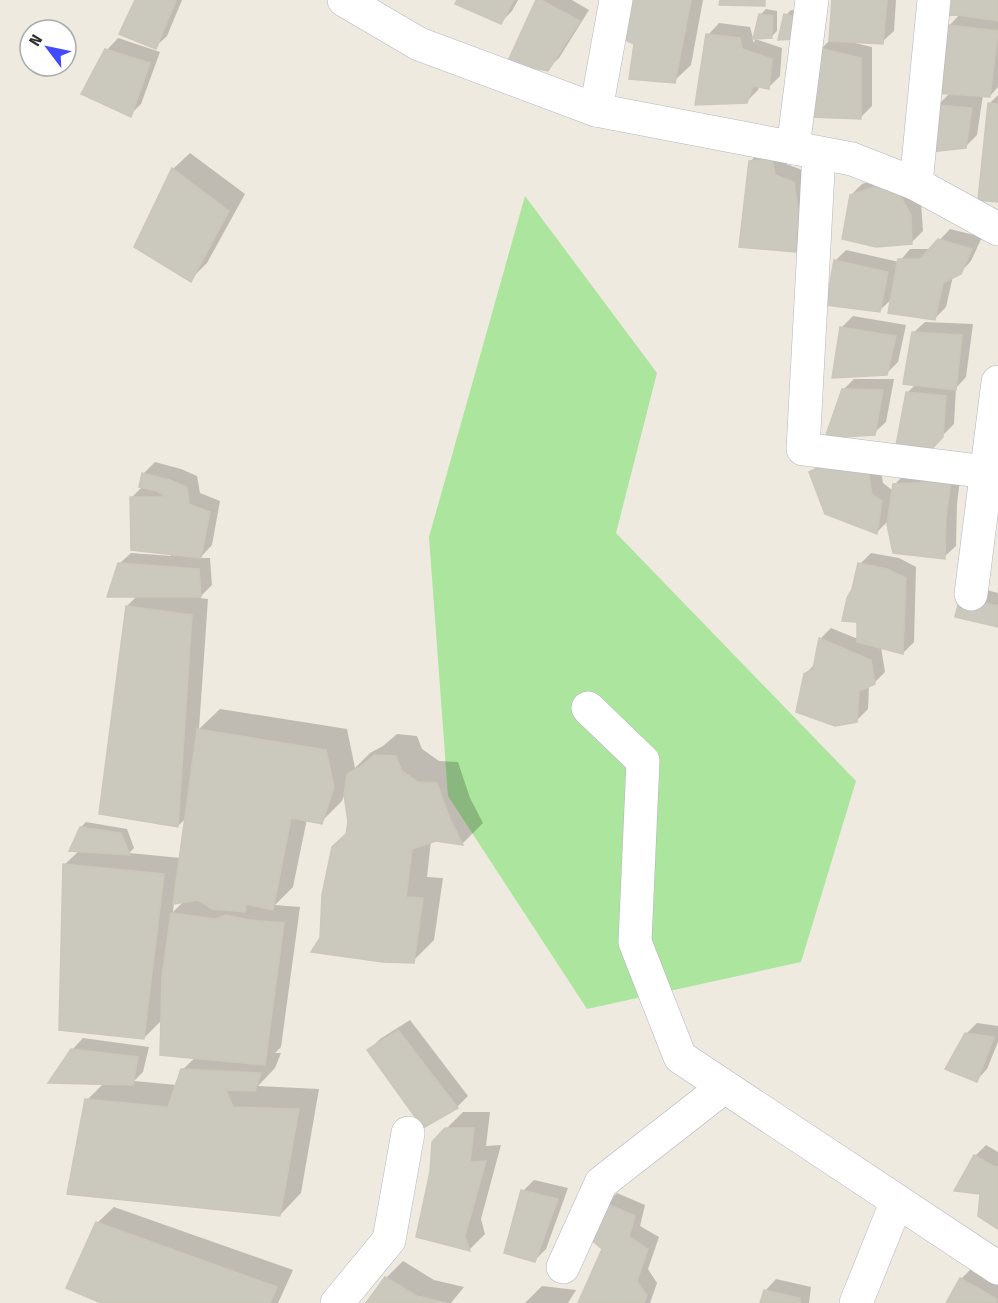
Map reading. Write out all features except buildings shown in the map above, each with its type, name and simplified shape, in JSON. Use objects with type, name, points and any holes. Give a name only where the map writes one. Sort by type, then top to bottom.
[{"type":"street","points":[[344,0],[419,44],[596,110],[852,159],[916,184],[998,229]]},
{"type":"street","points":[[596,110],[616,0]]},
{"type":"street","points":[[812,0],[806,150],[803,449],[987,472]]},
{"type":"street","points":[[916,184],[934,0]]},
{"type":"street","points":[[971,594],[998,382]]},
{"type":"street","points":[[588,708],[643,761],[635,942],[680,1057],[998,1268]]},
{"type":"street","points":[[563,1267],[601,1183],[724,1086]]},
{"type":"street","points":[[337,1303],[389,1240],[408,1133]]},
{"type":"street","points":[[856,1303],[897,1201]]},
{"type":"green space","points":[[525,196],[657,373],[616,533],[856,781],[801,962],[587,1009],[448,796],[429,537]]}]
